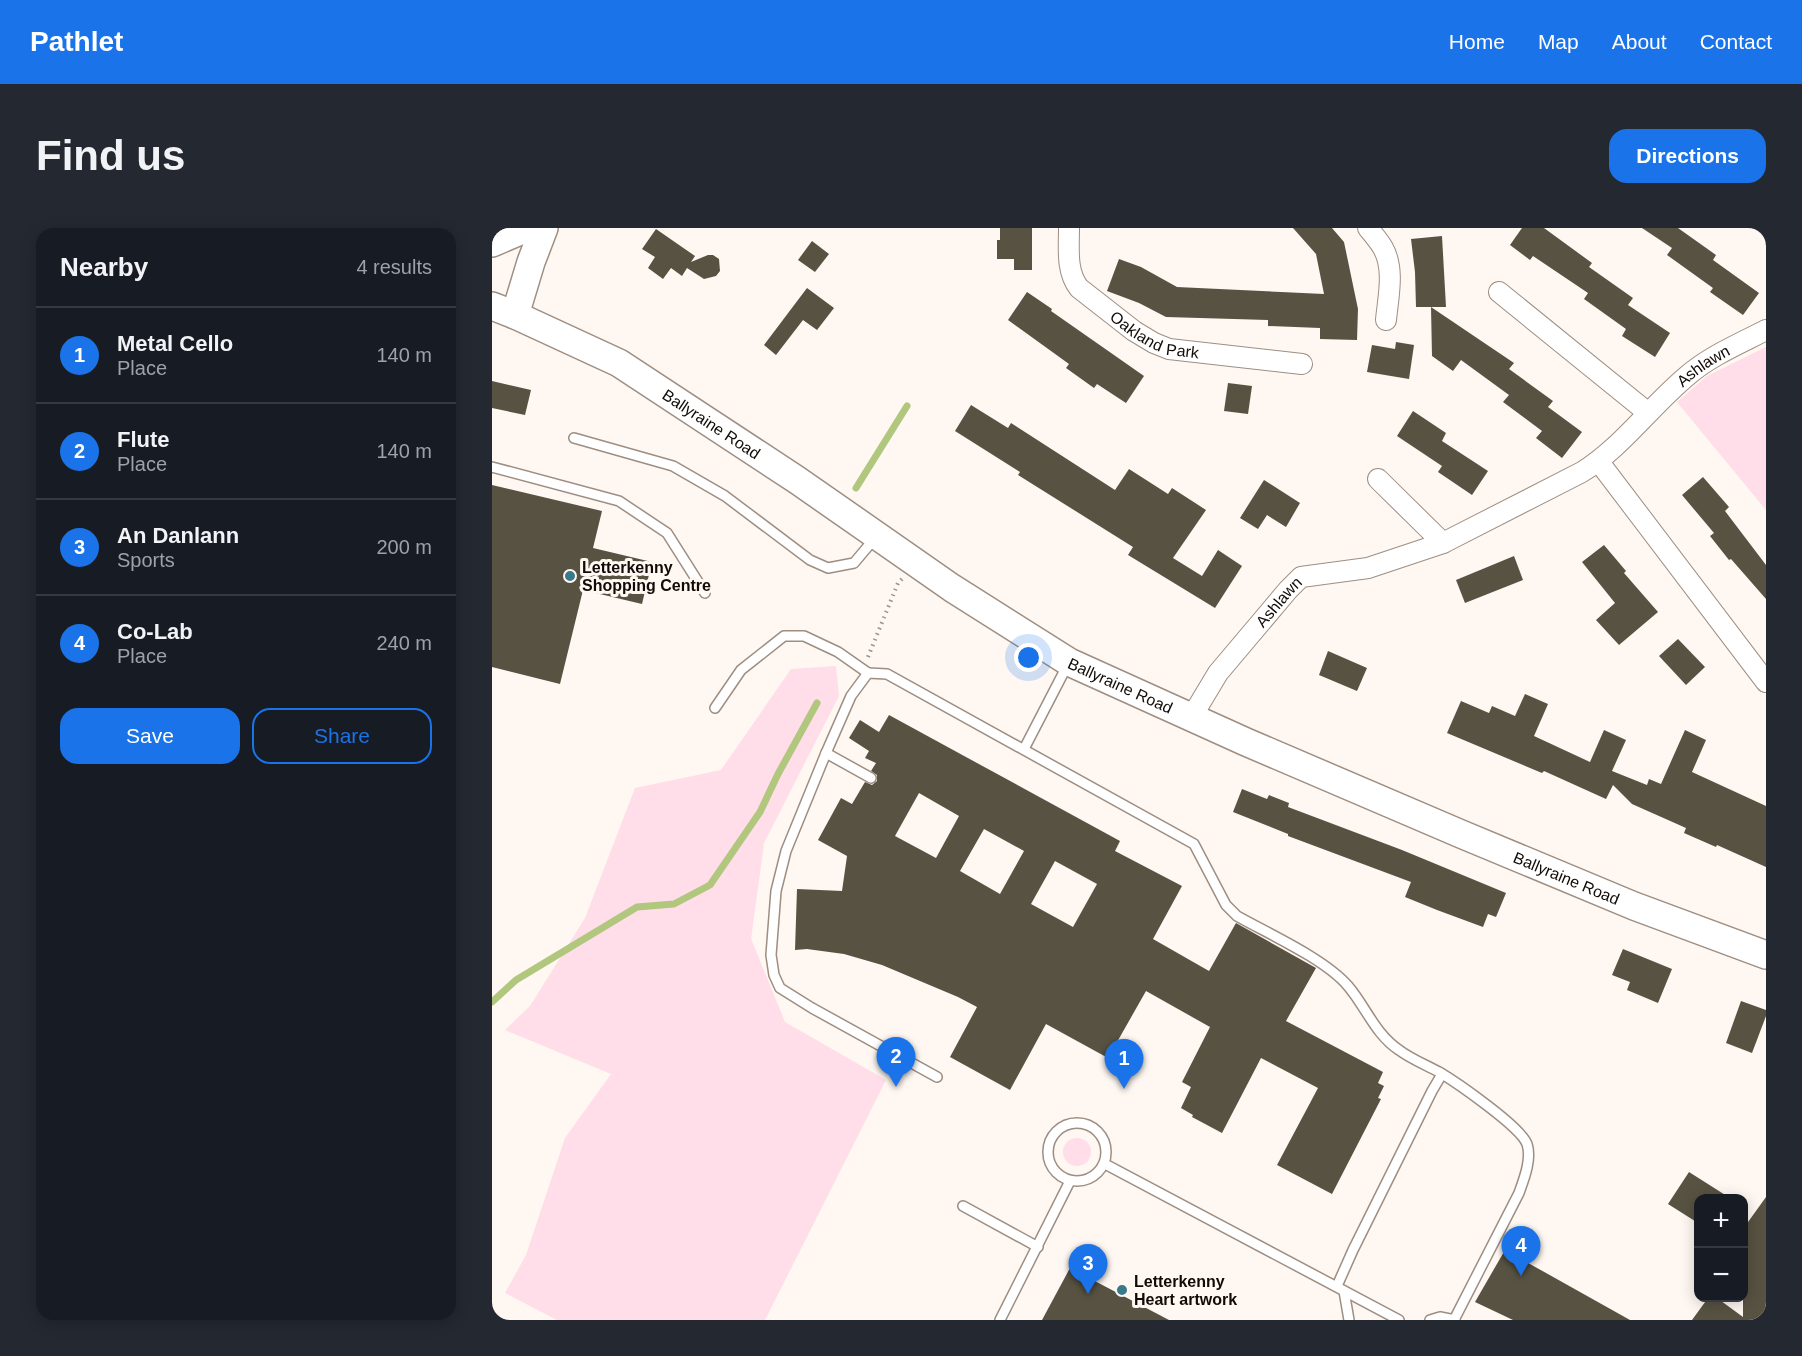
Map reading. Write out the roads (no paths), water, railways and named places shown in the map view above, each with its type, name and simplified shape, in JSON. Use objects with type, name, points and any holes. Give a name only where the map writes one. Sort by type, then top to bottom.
[{"type":"main road","points":[[492,243],[527,228]]},
{"type":"main road","points":[[504,310],[531,262],[544,228]]},
{"type":"main road","name":"Ballyraine Road","points":[[504,310],[619,363],[797,480],[952,588],[1069,662],[1191,717],[1634,906],[1766,955]]},
{"type":"street","name":"Oakland Park","points":[[1069,228],[1072,279],[1079,288],[1134,331],[1154,343],[1182,351],[1302,364]]},
{"type":"street","points":[[1368,228],[1383,248],[1388,261],[1386,320]]},
{"type":"street","points":[[1499,292],[1647,412]]},
{"type":"street","name":"Ashlawn","points":[[1191,717],[1218,673],[1288,590],[1301,578],[1368,568],[1443,543],[1563,482],[1599,462],[1647,412],[1688,375],[1706,362],[1766,330]]},
{"type":"street","points":[[1599,462],[1766,682]]},
{"type":"street","points":[[1378,479],[1443,543]]},
{"type":"lane","points":[[573,438],[673,466],[725,496],[810,560],[828,568],[854,563],[877,536]]},
{"type":"lane","points":[[492,467],[619,501],[667,533],[705,593]]},
{"type":"lane","points":[[715,708],[741,670],[784,636],[804,636],[838,652],[868,673],[887,674],[1194,844],[1226,905],[1237,916],[1329,968],[1348,986],[1382,1037],[1399,1050],[1442,1074],[1515,1127],[1527,1143],[1528,1161],[1519,1192],[1454,1320],[1440,1317],[1430,1320]]},
{"type":"lane","points":[[1024,749],[1069,662]]},
{"type":"lane","points":[[868,673],[851,696],[825,753],[786,851],[776,891],[771,955],[774,975],[780,988],[937,1077]]},
{"type":"lane","points":[[825,753],[871,778]]},
{"type":"lane","points":[[1349,1320],[1341,1289],[1353,1250],[1442,1074]]},
{"type":"lane","points":[[1083,1123],[1090,1125],[1100,1133],[1107,1149],[1105,1164],[1092,1178],[1085,1181],[1070,1181],[1052,1168],[1048,1154],[1049,1146],[1053,1136],[1066,1125],[1083,1123]]},
{"type":"lane","points":[[1105,1164],[1399,1320]]},
{"type":"lane","points":[[1000,1320],[1070,1181]]},
{"type":"lane","points":[[963,1206],[1038,1247]]},
{"type":"waterway","points":[[856,488],[907,406]]},
{"type":"waterway","points":[[492,1002],[516,980],[637,907],[674,904],[710,885],[760,812],[817,703]]},
{"type":"place","name":"Letterkenny Shopping Centre","points":[[570,576]]},
{"type":"place","name":"Flute","points":[[896,1087]]},
{"type":"place","name":"Metal Cello","points":[[1124,1089]]},
{"type":"place","name":"Co-Lab","points":[[1521,1276]]},
{"type":"place","name":"Letterkenny Heart artwork","points":[[1122,1290]]},
{"type":"place","name":"An Danlann","points":[[1088,1294]]}]
